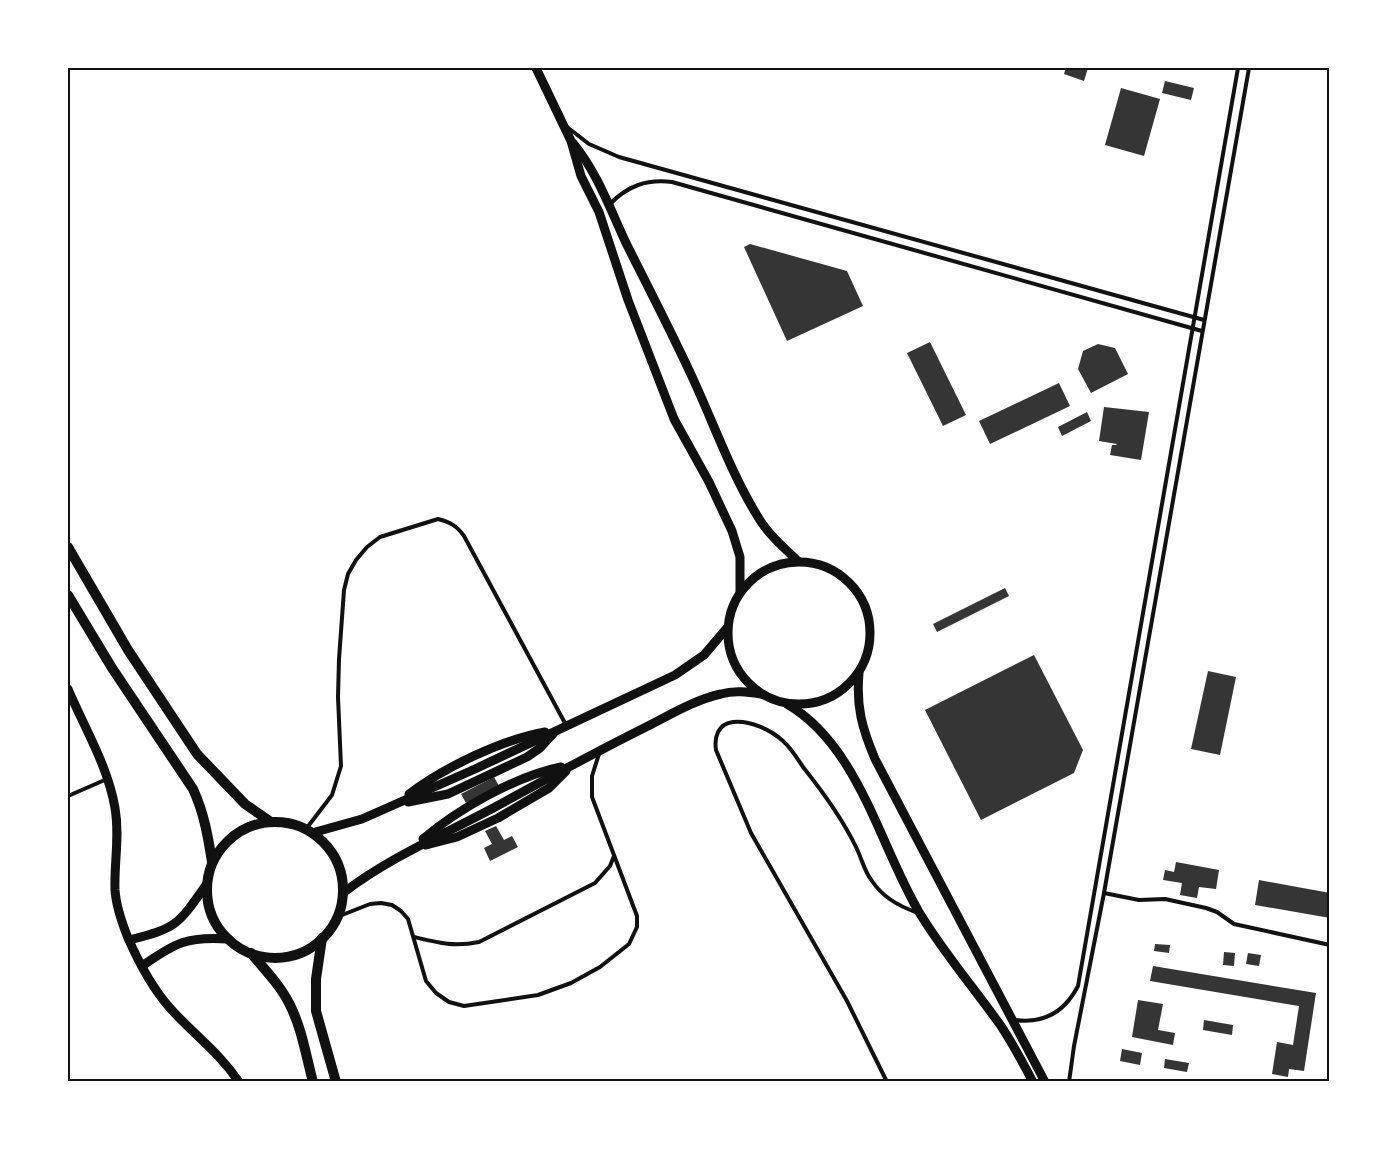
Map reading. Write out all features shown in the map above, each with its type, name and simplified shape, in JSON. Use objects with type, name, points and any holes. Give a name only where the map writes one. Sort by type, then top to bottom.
[{"type":"main road","points":[[68,547],[128,650],[197,754],[244,804],[271,822]]},
{"type":"main road","points":[[68,595],[112,668],[193,789],[205,819],[212,862]]},
{"type":"main road","points":[[271,822],[289,823],[309,831],[325,844],[335,859],[341,875],[343,893],[337,917],[322,938],[307,950],[289,956],[270,957],[251,953],[228,939],[216,924],[208,905],[206,885],[212,862],[226,842],[246,827],[271,822]]},
{"type":"main road","points":[[322,938],[316,978],[316,1011],[336,1082]]},
{"type":"main road","points":[[251,953],[290,1004],[297,1019],[313,1082]]},
{"type":"street","points":[[536,68],[571,141],[581,176],[599,212],[628,300],[662,390],[732,531],[740,557],[740,591]]},
{"type":"street","points":[[571,141],[589,165],[672,332],[735,473],[759,519],[798,561]]},
{"type":"street","points":[[761,694],[746,682],[735,666],[729,647],[727,628],[731,609],[740,591],[756,575],[776,565],[798,561],[820,564],[840,574],[856,589],[867,609],[871,631],[868,653],[859,673],[845,688],[828,699],[808,704],[787,704]]},
{"type":"street","points":[[309,831],[363,819],[396,804],[429,779],[470,758],[523,736],[561,728],[675,675],[704,655],[727,628]]},
{"type":"street","points":[[859,673],[858,709],[863,732],[875,759],[1045,1082]]},
{"type":"street","points":[[68,689],[107,778],[115,807],[118,836],[115,890],[119,915],[129,939],[155,988],[171,1009],[210,1046],[239,1082]]},
{"type":"street","points":[[343,893],[362,878],[412,849],[445,821],[536,772],[571,765],[707,698],[738,691],[761,694],[787,704],[811,720],[836,747],[852,772],[920,913],[1002,1028],[1033,1082]]},
{"type":"street","points":[[396,804],[448,794],[527,757],[561,728]]},
{"type":"street","points":[[412,849],[452,839],[498,818],[554,785],[571,765]]},
{"type":"street","points":[[129,939],[162,931],[176,923],[188,912],[206,885]]},
{"type":"street","points":[[142,966],[170,946],[183,941],[228,939]]},
{"type":"lane","points":[[1013,1020],[1039,1020],[1052,1016],[1072,998],[1078,986],[1238,68]]},
{"type":"lane","points":[[1069,1082],[1249,68]]},
{"type":"lane","points":[[563,124],[589,144],[619,157],[1204,320]]},
{"type":"lane","points":[[609,206],[630,187],[658,180],[672,182],[1202,331]]},
{"type":"lane","points":[[309,831],[332,795],[341,766],[338,697],[344,590],[348,574],[356,560],[380,537],[438,519],[457,527],[464,536],[561,728]]},
{"type":"lane","points":[[887,1082],[847,1001],[744,819],[716,750],[717,732],[724,725],[733,722],[752,724],[769,731],[784,742],[841,820],[872,882],[895,903],[920,913]]},
{"type":"lane","points":[[337,917],[370,904],[392,905],[401,911],[408,919],[426,981],[436,993],[449,1002],[464,1006],[538,994],[571,983],[600,967],[630,944],[637,927],[637,916],[592,796],[592,776],[601,750]]},
{"type":"lane","points":[[68,796],[107,778]]},
{"type":"lane","points":[[413,937],[448,945],[479,942],[595,883],[610,866],[614,856]]},
{"type":"lane","points":[[1104,893],[1139,900],[1165,899],[1206,908],[1217,912],[1234,924],[1329,945]]},
{"type":"building","points":[[1066,68],[1088,68],[1084,81],[1064,74]]},
{"type":"building","points":[[1165,81],[1194,88],[1191,100],[1162,93]]},
{"type":"building","points":[[1121,88],[1160,99],[1144,156],[1105,145]]},
{"type":"building","points":[[750,244],[847,271],[863,306],[787,341],[744,247]]},
{"type":"building","points":[[930,342],[966,415],[943,426],[907,353]]},
{"type":"building","points":[[1098,344],[1115,348],[1128,374],[1091,393],[1078,369],[1083,351]]},
{"type":"building","points":[[1059,383],[1070,406],[990,444],[979,421]]},
{"type":"building","points":[[1104,407],[1149,412],[1141,460],[1110,455],[1112,445],[1117,444],[1099,441]]},
{"type":"building","points":[[1087,412],[1091,421],[1062,436],[1058,427]]},
{"type":"building","points":[[1005,588],[1009,596],[937,632],[933,624]]},
{"type":"building","points":[[1034,655],[1083,750],[1074,773],[981,820],[925,710]]},
{"type":"building","points":[[1208,671],[1236,677],[1220,755],[1191,749]]},
{"type":"building","points":[[494,777],[499,786],[466,803],[461,794]]},
{"type":"building","points":[[496,826],[504,840],[512,836],[518,847],[490,861],[484,848],[492,844],[485,831]]},
{"type":"building","points":[[1176,862],[1219,870],[1216,889],[1199,887],[1197,898],[1180,895],[1182,883],[1163,880],[1165,870],[1174,872]]},
{"type":"building","points":[[1259,880],[1330,893],[1330,918],[1255,905]]},
{"type":"building","points":[[1155,944],[1170,945],[1169,953],[1154,951]]},
{"type":"building","points":[[1224,952],[1235,953],[1234,966],[1223,965]]},
{"type":"building","points":[[1248,953],[1261,955],[1259,966],[1246,964]]},
{"type":"building","points":[[1153,966],[1316,993],[1304,1071],[1289,1069],[1288,1077],[1272,1074],[1277,1042],[1293,1045],[1299,1006],[1150,981]]},
{"type":"building","points":[[1138,1000],[1163,1004],[1158,1030],[1175,1033],[1173,1045],[1132,1037]]},
{"type":"building","points":[[1204,1020],[1233,1025],[1232,1035],[1203,1030]]},
{"type":"building","points":[[1122,1049],[1142,1053],[1140,1065],[1120,1061]]},
{"type":"building","points":[[1165,1059],[1189,1063],[1187,1072],[1164,1068]]}]
